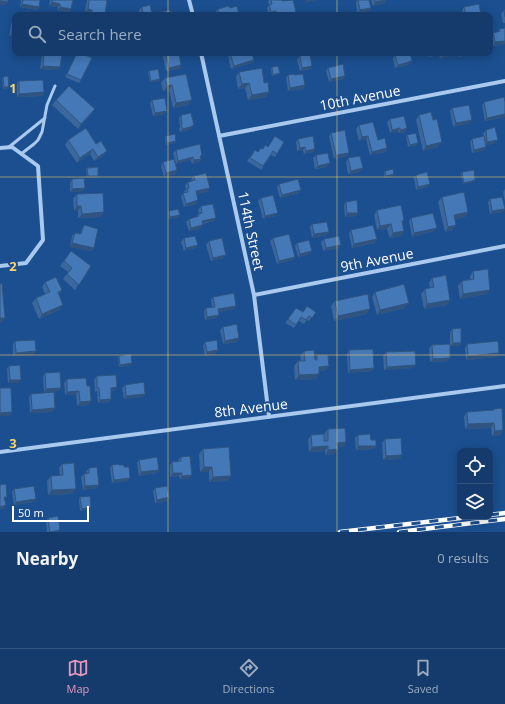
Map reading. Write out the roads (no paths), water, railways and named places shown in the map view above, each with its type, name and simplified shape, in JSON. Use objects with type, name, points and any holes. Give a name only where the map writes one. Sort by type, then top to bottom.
[{"type":"street","points":[[189,0],[192,12]]},
{"type":"street","name":"114th Street","points":[[202,56],[254,295],[269,416]]},
{"type":"street","name":"10th Avenue","points":[[219,136],[505,81]]},
{"type":"street","points":[[0,148],[12,147],[38,166],[43,240],[26,263],[0,266]]},
{"type":"street","name":"9th Avenue","points":[[254,295],[505,246]]},
{"type":"street","name":"8th Avenue","points":[[0,452],[505,386]]},
{"type":"lane","points":[[21,154],[38,140],[42,132],[47,105],[55,86]]},
{"type":"lane","points":[[9,147],[45,118]]},
{"type":"railway","points":[[493,515],[505,513]]},
{"type":"railway","points":[[340,532],[457,518]]},
{"type":"railway","points":[[399,532],[505,519]]}]
